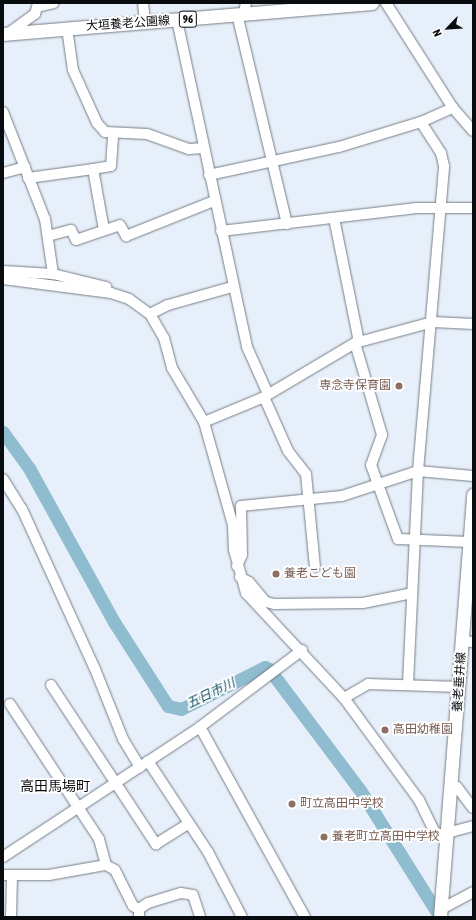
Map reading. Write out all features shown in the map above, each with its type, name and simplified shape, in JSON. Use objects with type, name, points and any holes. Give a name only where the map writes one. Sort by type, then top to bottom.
[{"type":"main road","name":"大垣養老公園線","points":[[7,33],[177,20],[242,10],[372,3]]},
{"type":"main road","name":"養老垂井線","points":[[444,912],[451,785],[460,687],[468,641],[470,542],[473,503]]},
{"type":"street","points":[[7,33],[35,14],[35,5],[54,3]]},
{"type":"street","points":[[143,3],[145,22]]},
{"type":"street","points":[[386,3],[453,108],[473,131]]},
{"type":"street","points":[[242,10],[272,161],[287,224]]},
{"type":"street","points":[[177,20],[232,287],[247,347],[288,451],[306,474],[315,567]]},
{"type":"street","points":[[67,28],[70,58],[81,90],[97,123],[113,134],[147,134],[189,149],[204,148]]},
{"type":"street","points":[[209,175],[324,151],[421,122],[453,108]]},
{"type":"street","points":[[3,112],[45,219],[53,274]]},
{"type":"street","points":[[408,684],[418,471],[433,322],[444,166],[442,153],[421,122]]},
{"type":"street","points":[[28,178],[111,166],[113,134]]},
{"type":"street","points":[[3,173],[24,167]]},
{"type":"street","points":[[93,169],[104,230]]},
{"type":"street","points":[[48,236],[71,230],[76,240],[120,225],[126,236],[214,201]]},
{"type":"street","points":[[221,231],[440,206],[473,208]]},
{"type":"street","points":[[334,218],[357,343],[382,435],[371,465],[398,539],[470,542]]},
{"type":"street","points":[[3,271],[53,274],[105,286],[111,293]]},
{"type":"street","points":[[3,279],[111,293],[129,298],[150,314],[164,338],[172,368],[204,422],[233,524],[237,566],[240,577],[254,604],[302,650],[344,698],[419,800],[431,826],[447,836],[473,826]]},
{"type":"street","points":[[150,314],[193,296],[232,287]]},
{"type":"street","points":[[204,422],[266,396],[357,343],[433,322],[473,324]]},
{"type":"street","points":[[237,566],[242,555],[240,506],[342,496],[418,471],[473,476]]},
{"type":"street","points":[[3,479],[22,509],[95,669],[123,739],[144,764],[188,824],[242,917]]},
{"type":"street","points":[[240,577],[249,582],[266,602],[275,604],[363,603],[412,593]]},
{"type":"street","points":[[3,857],[200,727],[302,650]]},
{"type":"street","points":[[344,698],[368,684],[408,684],[460,687]]},
{"type":"street","points":[[51,685],[156,844],[188,824]]},
{"type":"street","points":[[10,704],[99,839],[106,865]]},
{"type":"street","points":[[200,727],[306,917]]},
{"type":"street","points":[[451,785],[457,787],[473,808]]},
{"type":"street","points":[[11,917],[7,875],[49,875],[106,865],[115,870],[133,906],[139,913],[148,903],[181,893],[193,895],[200,917]]},
{"type":"street","points":[[444,912],[473,892]]},
{"type":"waterway","name":"五日市川","points":[[3,432],[29,468],[114,622],[168,706],[181,709],[265,667],[269,669],[360,790],[440,917]]},
{"type":"place","name":"専念寺保育園","points":[[399,386]]},
{"type":"place","name":"養老こども園","points":[[276,574]]},
{"type":"place","name":"高田幼稚園","points":[[385,730]]},
{"type":"place","name":"町立高田中学校","points":[[292,804]]},
{"type":"place","name":"養老町立高田中学校","points":[[324,837]]},
{"type":"district","name":"高田馬場町","points":[[55,786]]}]
